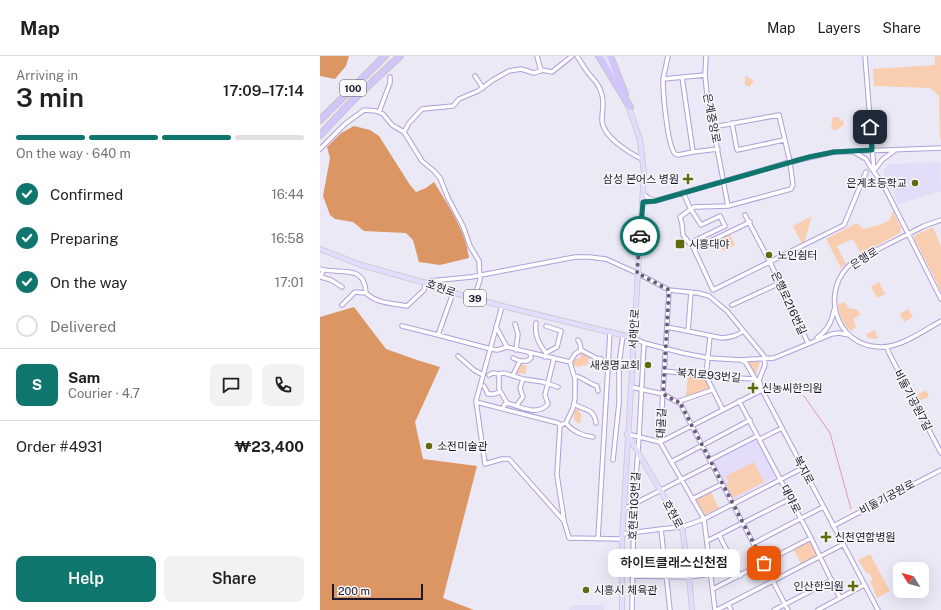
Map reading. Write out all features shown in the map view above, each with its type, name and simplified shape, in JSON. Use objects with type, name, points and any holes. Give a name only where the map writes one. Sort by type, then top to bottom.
[{"type":"highway","name":"100","points":[[320,120],[385,56]]},
{"type":"highway","name":"100","points":[[320,135],[379,75],[400,56]]},
{"type":"highway","points":[[379,75],[404,56]]},
{"type":"highway","points":[[599,56],[630,108]]},
{"type":"highway","points":[[610,56],[630,108]]},
{"type":"main road","name":"서해안로","points":[[605,56],[630,108],[640,140],[644,173],[627,434],[622,537],[622,610]]},
{"type":"main road","name":"호현로","points":[[320,249],[361,265],[426,283],[432,287],[453,293],[634,338]]},
{"type":"main road","name":"호현로","points":[[627,434],[682,527],[692,610]]},
{"type":"street","points":[[537,56],[541,70]]},
{"type":"street","points":[[404,132],[409,123],[422,109],[442,106],[450,107],[459,99],[475,93],[493,80],[510,71],[521,69],[534,73],[541,70],[552,72],[572,56]]},
{"type":"street","points":[[577,56],[588,73],[597,83],[603,98],[602,120],[604,130],[627,151],[642,159]]},
{"type":"street","points":[[668,56],[663,79],[664,101],[673,151],[678,155],[718,149]]},
{"type":"street","name":"은계중앙로","points":[[706,56],[704,75],[728,206]]},
{"type":"street","points":[[865,56],[874,171]]},
{"type":"street","points":[[663,79],[704,75]]},
{"type":"street","points":[[475,76],[482,88]]},
{"type":"street","points":[[379,112],[390,83],[390,77]]},
{"type":"street","points":[[682,77],[693,152]]},
{"type":"street","points":[[320,149],[345,124],[362,111],[371,110],[379,112],[385,115],[392,125],[404,132],[422,161],[434,171],[441,180],[448,198],[463,226],[470,246],[479,261],[480,280],[474,298]]},
{"type":"street","points":[[713,127],[779,115],[790,162],[793,185],[792,188],[728,206],[690,208],[680,217],[683,236],[694,249],[713,290],[844,225],[866,172]]},
{"type":"street","points":[[732,123],[737,150],[784,140]]},
{"type":"street","points":[[643,202],[655,201],[723,180],[834,152],[941,148]]},
{"type":"street","points":[[874,171],[882,160],[895,150]]},
{"type":"street","points":[[852,151],[866,159],[874,171],[890,198],[941,299]]},
{"type":"street","points":[[683,192],[690,208],[701,225],[720,216],[724,226],[692,242]]},
{"type":"street","points":[[643,193],[648,198],[655,201]]},
{"type":"street","name":"은행로216번길","points":[[745,215],[770,262],[808,343]]},
{"type":"street","name":"은행로","points":[[941,220],[908,234],[858,259],[847,268],[839,278],[834,296],[835,307],[840,323],[850,336],[866,345],[887,347],[899,343],[941,321]]},
{"type":"street","points":[[694,249],[750,222]]},
{"type":"street","points":[[935,222],[937,227]]},
{"type":"street","points":[[342,305],[355,292],[366,293],[369,296],[389,304],[408,306],[424,290],[426,283],[430,281],[480,276],[575,257],[606,259],[669,290],[709,296],[727,311],[760,349],[765,359]]},
{"type":"street","points":[[342,287],[331,280],[321,277],[322,270],[334,272],[345,271],[357,274],[363,281],[366,288],[366,293]]},
{"type":"street","points":[[732,305],[780,283]]},
{"type":"street","name":"대골길","points":[[669,290],[660,442],[704,519],[710,574],[716,610]]},
{"type":"street","points":[[688,331],[690,292]]},
{"type":"street","points":[[438,335],[453,293]]},
{"type":"street","points":[[502,306],[476,402],[485,464],[502,459],[508,459],[564,521]]},
{"type":"street","points":[[814,341],[830,324],[835,307]]},
{"type":"street","points":[[536,323],[536,336],[546,355]]},
{"type":"street","points":[[515,324],[518,334],[516,350]]},
{"type":"street","points":[[402,326],[491,349],[497,350],[506,347],[546,355],[570,362]]},
{"type":"street","points":[[546,326],[561,331],[557,347],[546,355]]},
{"type":"street","points":[[667,327],[710,336],[732,337],[743,331]]},
{"type":"street","points":[[496,328],[506,347]]},
{"type":"street","points":[[598,538],[610,332]]},
{"type":"street","name":"은행로216번길","points":[[634,338],[644,343],[665,349],[708,358],[740,360],[774,358],[836,333],[850,336]]},
{"type":"street","points":[[614,460],[619,403],[619,364],[623,335]]},
{"type":"street","points":[[710,336],[706,376],[723,410]]},
{"type":"street","points":[[578,340],[581,350]]},
{"type":"street","name":"호현로103번길","points":[[632,610],[634,504],[644,343]]},
{"type":"street","name":"비둘기공원7길","points":[[887,347],[941,453]]},
{"type":"street","points":[[581,350],[601,359]]},
{"type":"street","points":[[570,362],[575,354],[581,350]]},
{"type":"street","points":[[512,358],[520,361],[528,361],[531,358],[530,353]]},
{"type":"street","points":[[458,356],[474,370],[483,375]]},
{"type":"street","points":[[499,374],[500,392],[507,403],[533,410],[546,407],[548,404],[545,395],[554,358]]},
{"type":"street","name":"복지로","points":[[765,359],[765,365],[759,380],[762,390],[842,545],[878,610]]},
{"type":"street","points":[[627,434],[660,442],[762,390],[754,379],[746,363],[740,360]]},
{"type":"street","points":[[513,375],[520,361]]},
{"type":"street","points":[[476,402],[558,423],[560,425],[566,423],[574,404],[575,376],[570,362]]},
{"type":"street","name":"복지로93번길","points":[[664,371],[706,376],[754,379]]},
{"type":"street","points":[[489,374],[513,375],[523,379],[547,383],[558,387]]},
{"type":"street","points":[[575,376],[579,376],[592,385],[597,386],[598,390]]},
{"type":"street","points":[[516,406],[523,398],[520,388],[523,379]]},
{"type":"street","points":[[484,386],[488,394],[500,392]]},
{"type":"street","points":[[631,387],[663,394],[677,402],[712,390]]},
{"type":"street","points":[[679,401],[742,523],[754,542],[788,610]]},
{"type":"street","name":"대야로","points":[[739,401],[781,479],[840,598]]},
{"type":"street","points":[[503,409],[504,405],[507,403]]},
{"type":"street","points":[[574,404],[580,408],[590,410],[594,415],[596,423]]},
{"type":"street","points":[[671,462],[702,444],[750,420]]},
{"type":"street","points":[[566,423],[579,433],[587,437],[593,437]]},
{"type":"street","points":[[560,425],[557,474],[564,521],[569,538],[622,537],[633,533],[661,528],[682,527],[704,519],[803,468]]},
{"type":"street","points":[[661,491],[711,462],[782,428]]},
{"type":"street","name":"비둘기공원로","points":[[833,526],[941,470]]},
{"type":"street","points":[[692,499],[722,484]]},
{"type":"street","name":"호현로","points":[[624,509],[661,491]]},
{"type":"street","points":[[706,541],[790,498]]},
{"type":"street","points":[[754,542],[823,506]]},
{"type":"street","points":[[661,528],[670,610]]},
{"type":"street","points":[[719,535],[740,576]]},
{"type":"street","points":[[713,590],[811,538]]},
{"type":"street","points":[[716,610],[842,545]]},
{"type":"street","points":[[632,576],[689,577],[710,574]]},
{"type":"street","points":[[774,610],[832,580]]},
{"type":"street","points":[[820,610],[864,585]]},
{"type":"street","points":[[728,604],[732,610]]},
{"type":"shaded area","points":[[320,56],[349,56],[346,66],[335,79],[320,76]]},
{"type":"shaded area","points":[[935,56],[941,56],[941,139],[939,96],[930,88],[874,86],[873,69],[935,65]]},
{"type":"shaded area","points":[[746,76],[754,81],[749,87],[745,85]]},
{"type":"shaded area","points":[[833,117],[839,117],[840,121],[843,120],[844,124],[837,130],[831,129]]},
{"type":"shaded area","points":[[354,126],[370,130],[379,136],[416,192],[426,188],[434,182],[451,209],[460,228],[467,247],[469,258],[440,265],[419,262],[413,240],[406,233],[364,231],[353,222],[335,219],[330,215],[323,196],[330,158],[327,147],[341,133]]},
{"type":"shaded area","name":"은계초등학교","points":[[940,162],[941,191],[899,204],[884,175],[884,169],[889,164]]},
{"type":"shaded area","points":[[893,211],[901,228],[900,233],[861,254],[853,239],[837,246],[846,264],[841,268],[826,239],[857,223],[863,229],[879,225],[890,220]]},
{"type":"shaded area","points":[[812,216],[804,243],[802,244],[793,226]]},
{"type":"shaded area","points":[[933,227],[941,247],[941,291],[914,238],[915,235]]},
{"type":"shaded area","points":[[729,233],[735,245],[723,251],[720,245],[725,243],[722,237]]},
{"type":"shaded area","points":[[879,282],[885,294],[877,298],[871,287]]},
{"type":"shaded area","points":[[845,302],[848,308],[858,310],[860,315],[853,319],[856,327],[851,331],[840,316],[838,304]]},
{"type":"shaded area","points":[[354,307],[386,349],[440,367],[415,422],[423,459],[477,466],[443,598],[474,610],[320,610],[320,317]]},
{"type":"shaded area","points":[[908,309],[913,317],[904,322],[900,314]]},
{"type":"shaded area","points":[[875,330],[878,339],[868,338],[866,334]]},
{"type":"shaded area","points":[[581,351],[589,358],[588,363],[586,366],[583,365],[579,367],[573,365],[572,359],[580,358]]},
{"type":"shaded area","points":[[747,362],[760,362],[755,377]]},
{"type":"shaded area","points":[[520,364],[527,366],[525,374],[520,373],[519,375],[516,373]]},
{"type":"shaded area","points":[[688,376],[705,377],[711,390],[686,397]]},
{"type":"shaded area","points":[[926,390],[929,397],[918,401],[915,396]]},
{"type":"shaded area","points":[[578,408],[582,417],[581,422],[578,424],[574,419],[574,415],[575,409]]},
{"type":"shaded area","points":[[756,438],[776,476],[775,478],[734,500],[732,499],[712,461]]},
{"type":"shaded area","points":[[754,462],[764,482],[733,498],[726,484],[729,482],[726,476]]},
{"type":"shaded area","points":[[711,492],[719,508],[704,515],[696,500]]},
{"type":"shaded area","points":[[809,541],[817,554],[817,557],[801,564],[793,549]]},
{"type":"shaded area","points":[[870,554],[890,591],[877,598],[870,581],[873,580],[858,560]]},
{"type":"shaded area","points":[[572,605],[604,605],[604,610],[569,610]]},
{"type":"waterway","points":[[804,396],[830,433],[851,509]]},
{"type":"way so far","points":[[640,236],[637,273],[669,290],[663,394],[677,402],[679,401],[740,520],[745,526],[764,563]]},
{"type":"place","name":"삼성 본어스 병원","points":[[688,179]]},
{"type":"place","name":"은계초등학교","points":[[915,183]]},
{"type":"place","name":"시흥대야","points":[[680,244]]},
{"type":"place","name":"노인쉼터","points":[[769,255]]},
{"type":"place","name":"새생명교회","points":[[648,365]]},
{"type":"place","name":"신농씨한의원","points":[[753,388]]},
{"type":"place","name":"소전미술관","points":[[429,446]]},
{"type":"place","name":"신천연합병원","points":[[826,537]]},
{"type":"place","name":"하이트클래스신천점","points":[[764,563]]},
{"type":"place","name":"인산한의원","points":[[853,586]]},
{"type":"place","name":"시흥시 체육관","points":[[586,590]]},
{"type":"route","points":[[640,236],[643,202],[655,201],[723,180],[809,157],[834,152],[872,150],[870,127]]}]
